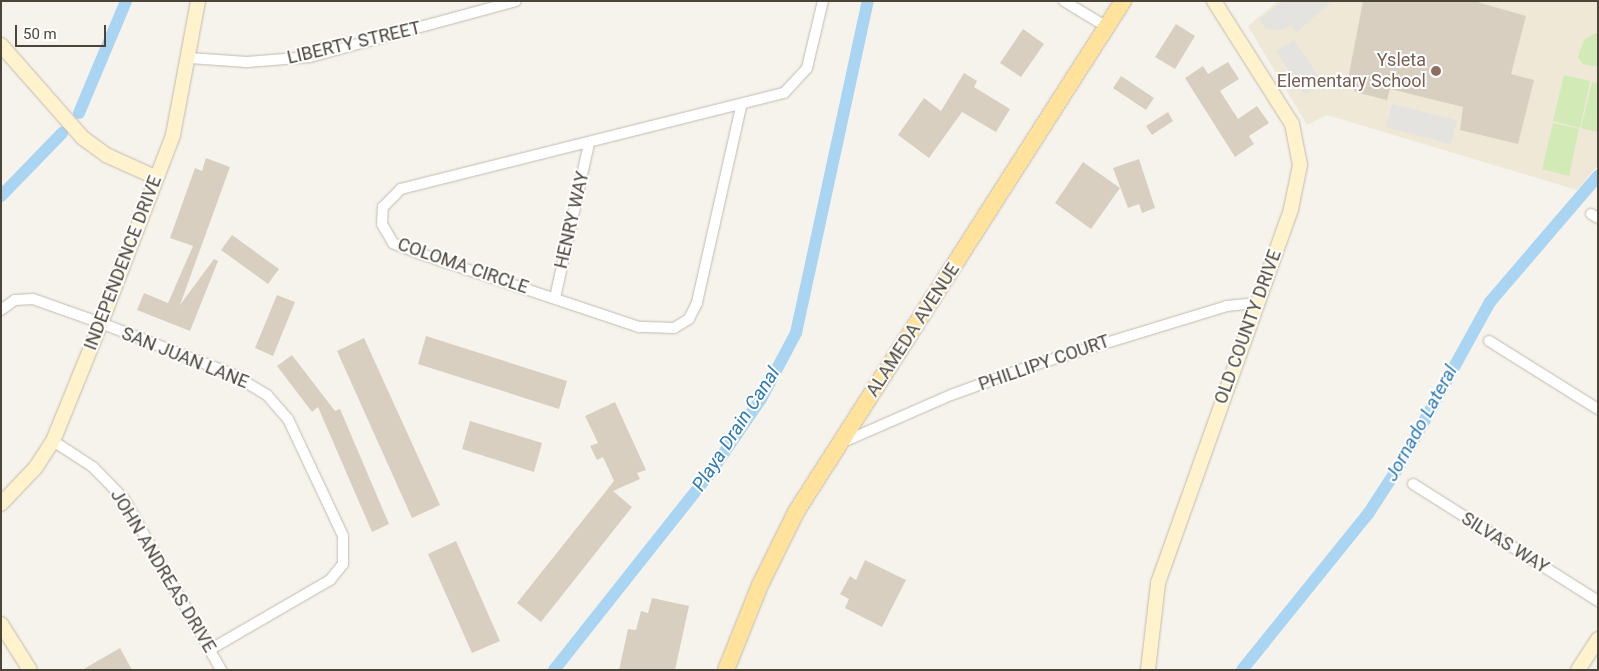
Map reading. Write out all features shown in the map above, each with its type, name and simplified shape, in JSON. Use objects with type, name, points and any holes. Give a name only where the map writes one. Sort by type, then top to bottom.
[{"type":"main road","name":"ALAMEDA AVENUE","points":[[726,670],[785,532],[838,445],[1123,1]]},
{"type":"street","name":"INDEPENDENCE DRIVE","points":[[1,504],[36,467],[53,441],[101,324],[155,177],[173,134],[198,1]]},
{"type":"street","name":"LIBERTY STREET","points":[[188,58],[247,62],[310,57],[516,1]]},
{"type":"street","name":"COLOMA CIRCLE","points":[[741,107],[697,303],[689,319],[674,328],[657,330],[396,245],[382,224],[383,207],[402,189],[741,107],[784,93],[802,78],[823,1]]},
{"type":"street","points":[[1064,1],[1106,27]]},
{"type":"street","name":"OLD COUNTY DRIVE","points":[[1148,670],[1158,582],[1298,184],[1298,139],[1214,1]]},
{"type":"street","points":[[1,44],[83,138],[106,155],[155,177]]},
{"type":"street","name":"HENRY WAY","points":[[554,298],[589,143]]},
{"type":"street","name":"SAN JUAN LANE","points":[[1,310],[15,300],[33,299],[101,324],[232,374],[267,395],[288,419],[343,536],[343,564],[330,580],[211,649]]},
{"type":"street","name":"PHILLIPY COURT","points":[[838,445],[950,395],[1034,365],[1227,306],[1257,303]]},
{"type":"street","points":[[1489,341],[1598,409]]},
{"type":"street","name":"JOHN ANDREAS DRIVE","points":[[53,441],[93,467],[124,499],[211,649],[221,670]]},
{"type":"street","name":"SILVAS WAY","points":[[1413,484],[1598,601]]},
{"type":"street","points":[[1,624],[30,670]]},
{"type":"street","points":[[1578,670],[1598,639]]},
{"type":"shaded area","name":"Ysleta Elementary School","points":[[1278,1],[1598,1],[1598,165],[1577,190],[1327,115],[1307,125],[1248,26]]},
{"type":"shaded area","points":[[1282,1],[1333,1],[1297,32],[1290,25],[1283,30],[1266,29],[1259,20]]},
{"type":"shaded area","points":[[1294,40],[1323,83],[1305,95],[1276,51]]},
{"type":"shaded area","points":[[1392,104],[1457,120],[1451,144],[1386,127]]},
{"type":"green space","points":[[1598,32],[1598,67],[1583,64],[1578,57],[1584,40]]},
{"type":"green space","points":[[1564,75],[1590,81],[1580,128],[1553,121]]},
{"type":"green space","points":[[1592,82],[1598,83],[1598,132],[1581,128]]},
{"type":"green space","points":[[1553,123],[1579,129],[1569,176],[1542,169]]},
{"type":"building","points":[[1363,1],[1474,1],[1526,16],[1511,74],[1534,80],[1518,144],[1460,130],[1463,107],[1390,89],[1387,100],[1355,92],[1349,74]]},
{"type":"building","points":[[1176,24],[1195,36],[1175,69],[1155,57]]},
{"type":"building","points":[[1023,29],[1044,44],[1021,77],[1000,63]]},
{"type":"building","points":[[1228,62],[1239,79],[1220,91],[1238,119],[1257,106],[1269,123],[1249,136],[1254,144],[1235,157],[1185,78],[1203,66],[1208,74]]},
{"type":"building","points":[[964,73],[977,81],[974,87],[1010,109],[996,132],[962,112],[929,158],[898,135],[924,98],[941,111]]},
{"type":"building","points":[[1121,76],[1154,98],[1146,110],[1113,88]]},
{"type":"building","points":[[1168,112],[1173,121],[1152,135],[1146,126]]},
{"type":"building","points":[[206,158],[230,167],[180,305],[214,259],[218,261],[190,331],[137,310],[144,293],[168,303],[193,246],[170,238],[195,168],[202,171]]},
{"type":"building","points":[[1139,159],[1155,208],[1142,213],[1139,204],[1128,208],[1113,168]]},
{"type":"building","points":[[1083,162],[1120,188],[1091,229],[1055,203]]},
{"type":"building","points":[[232,235],[279,269],[268,284],[221,250]]},
{"type":"building","points":[[277,295],[295,302],[273,356],[255,348]]},
{"type":"building","points":[[426,336],[567,381],[559,409],[418,364]]},
{"type":"building","points":[[364,338],[440,505],[412,518],[337,351]]},
{"type":"building","points":[[292,355],[335,411],[340,409],[389,524],[372,532],[318,407],[312,412],[277,366]]},
{"type":"building","points":[[615,402],[646,470],[637,473],[640,479],[613,491],[632,507],[541,622],[517,603],[614,481],[603,457],[597,460],[590,446],[598,443],[585,416]]},
{"type":"building","points":[[470,421],[542,443],[534,472],[462,449]]},
{"type":"building","points":[[456,541],[500,641],[472,653],[428,554]]},
{"type":"building","points":[[865,560],[906,580],[882,627],[845,608],[849,599],[840,594],[850,576],[856,580]]},
{"type":"building","points":[[652,598],[689,606],[675,670],[619,670],[628,629],[636,630],[641,611],[648,613]]},
{"type":"building","points":[[120,648],[132,670],[82,670]]},
{"type":"waterway","points":[[79,113],[126,1]]},
{"type":"waterway","name":"Playa Drain Canal","points":[[554,670],[708,476],[761,399],[796,333],[868,1]]},
{"type":"waterway","points":[[1,196],[62,133]]},
{"type":"waterway","name":"Jornado Lateral","points":[[1242,670],[1368,514],[1400,465],[1490,302],[1598,176]]},
{"type":"place","name":"Ysleta Elementary School","points":[[1436,71]]}]
